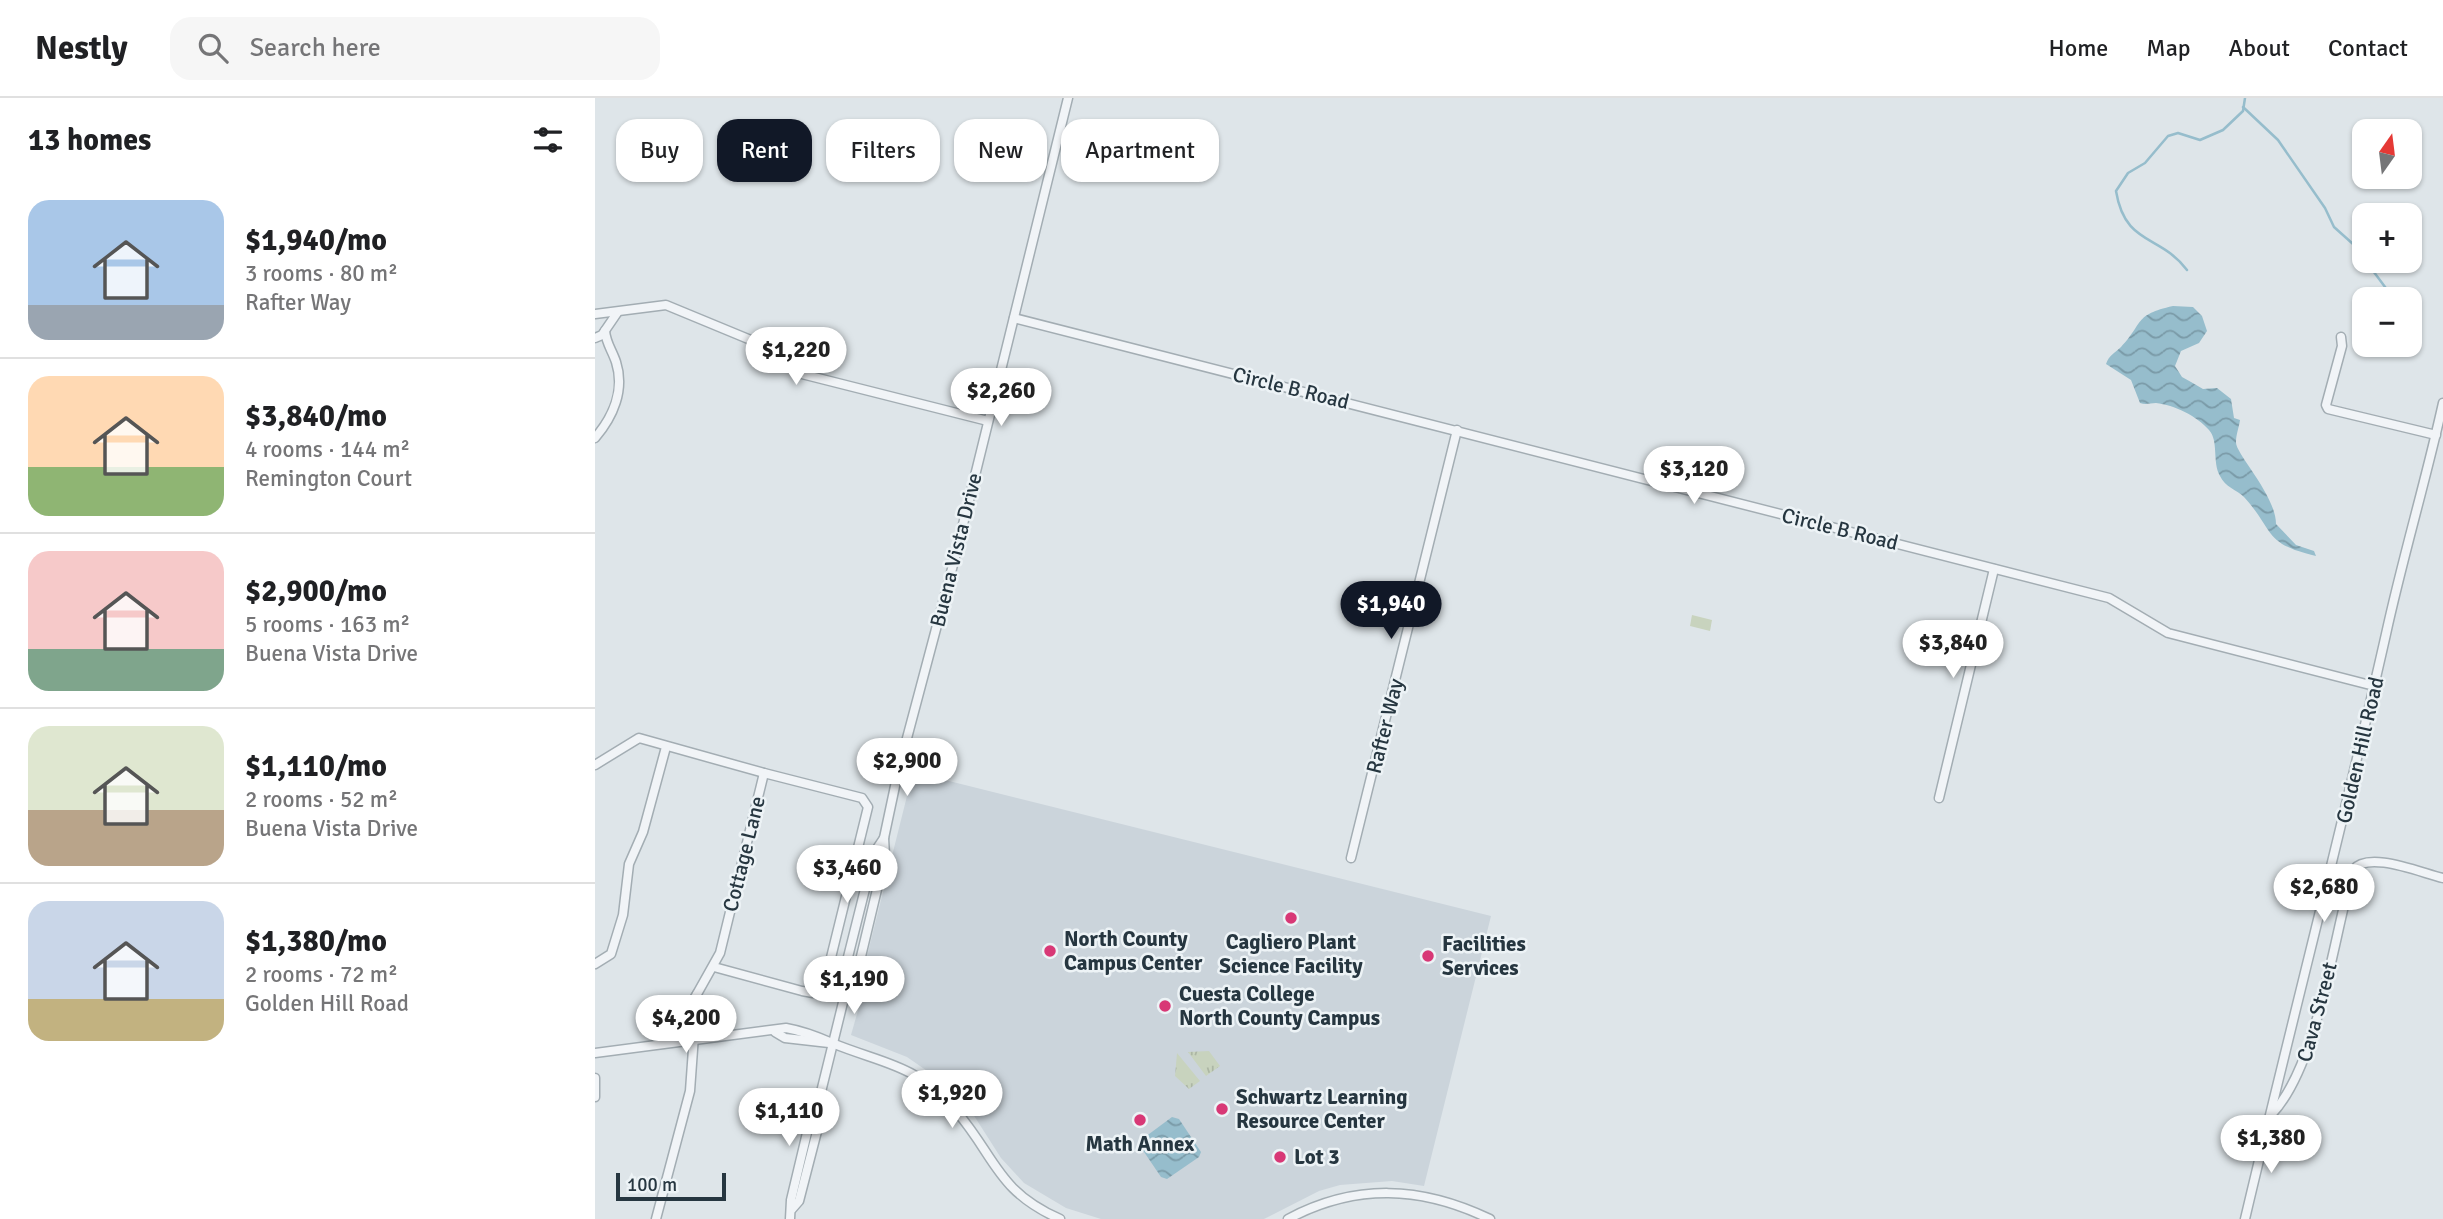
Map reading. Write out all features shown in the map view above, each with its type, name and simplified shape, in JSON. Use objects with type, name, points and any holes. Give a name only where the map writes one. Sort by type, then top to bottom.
[{"type":"street","name":"Buena Vista Drive","points":[[790,1219],[791,1199],[811,1116],[821,1092],[848,982],[858,969],[885,856],[884,838],[1068,98]]},
{"type":"street","points":[[596,315],[666,305],[758,343],[798,373],[988,421]]},
{"type":"street","points":[[608,347],[596,338],[606,330],[617,313]]},
{"type":"street","points":[[595,438],[615,409],[619,383],[616,362],[608,347],[603,318],[596,315]]},
{"type":"street","name":"Circle B Road","points":[[1013,318],[2109,598],[2168,633],[2374,686]]},
{"type":"street","points":[[2341,337],[2342,346],[2326,405],[2328,409],[2436,435]]},
{"type":"street","name":"Golden Hill Road","points":[[2245,1219],[2363,743],[2374,686],[2443,403]]},
{"type":"street","name":"Rafter Way","points":[[1351,858],[1457,430]]},
{"type":"street","points":[[1939,798],[1994,569]]},
{"type":"street","points":[[595,765],[639,737],[666,747],[764,773]]},
{"type":"street","points":[[595,964],[611,954],[623,915],[629,864],[643,832],[666,747]]},
{"type":"street","name":"Cottage Lane","points":[[656,1219],[690,1091],[697,994],[714,967],[764,773],[862,798],[868,807],[824,986],[813,993],[714,967]]},
{"type":"street","name":"Cava Street","points":[[2271,1116],[2285,1101],[2302,1069],[2353,870],[2365,860],[2372,860],[2443,878]]},
{"type":"street","points":[[595,1053],[729,1033],[775,1032],[786,1028],[800,1030],[884,1059],[921,1079],[958,1114],[991,1164],[1016,1192],[1060,1219]]},
{"type":"street","points":[[595,1078],[595,1097]]},
{"type":"street","points":[[1288,1219],[1328,1200],[1371,1192],[1424,1197],[1490,1219]]},
{"type":"shaded area","name":"Cuesta College North County Campus","points":[[913,772],[1491,916],[1424,1186],[1392,1181],[1340,1185],[1319,1191],[1264,1219],[1101,1219],[1066,1208],[1024,1183],[1001,1158],[971,1111],[946,1084],[907,1057],[851,1035],[865,986],[862,984],[863,972]]},
{"type":"green space","points":[[1692,615],[1712,620],[1710,631],[1690,626]]},
{"type":"green space","points":[[1209,1051],[1220,1066],[1206,1076],[1188,1052]]},
{"type":"green space","points":[[1177,1053],[1200,1081],[1189,1089],[1175,1076]]},
{"type":"water","points":[[2173,306],[2193,307],[2202,316],[2207,331],[2199,343],[2181,351],[2175,366],[2182,377],[2203,389],[2217,388],[2231,399],[2234,418],[2240,420],[2237,447],[2270,500],[2276,524],[2296,545],[2314,551],[2316,556],[2287,547],[2278,541],[2244,497],[2222,480],[2216,464],[2212,435],[2204,425],[2170,406],[2140,403],[2131,380],[2106,364],[2145,317]]},
{"type":"water","points":[[1172,1117],[1179,1119],[1201,1152],[1199,1157],[1167,1179],[1161,1177],[1140,1146],[1141,1140]]},
{"type":"waterway","points":[[2187,270],[2166,250],[2135,231],[2121,209],[2116,191],[2128,173],[2145,163],[2168,136],[2178,133],[2200,140],[2223,130],[2243,111],[2245,98]]},
{"type":"waterway","points":[[2243,107],[2278,140],[2325,208],[2334,227],[2353,244],[2385,287]]},
{"type":"place","name":"Cagliero Plant Science Facility","points":[[1291,918]]},
{"type":"place","name":"North County Campus Center","points":[[1050,951]]},
{"type":"place","name":"Facilities Services","points":[[1428,956]]},
{"type":"place","name":"Cuesta College North County Campus","points":[[1165,1006]]},
{"type":"place","name":"Schwartz Learning Resource Center","points":[[1222,1109]]},
{"type":"place","name":"Math Annex","points":[[1140,1120]]},
{"type":"place","name":"Lot 3","points":[[1280,1157]]}]
